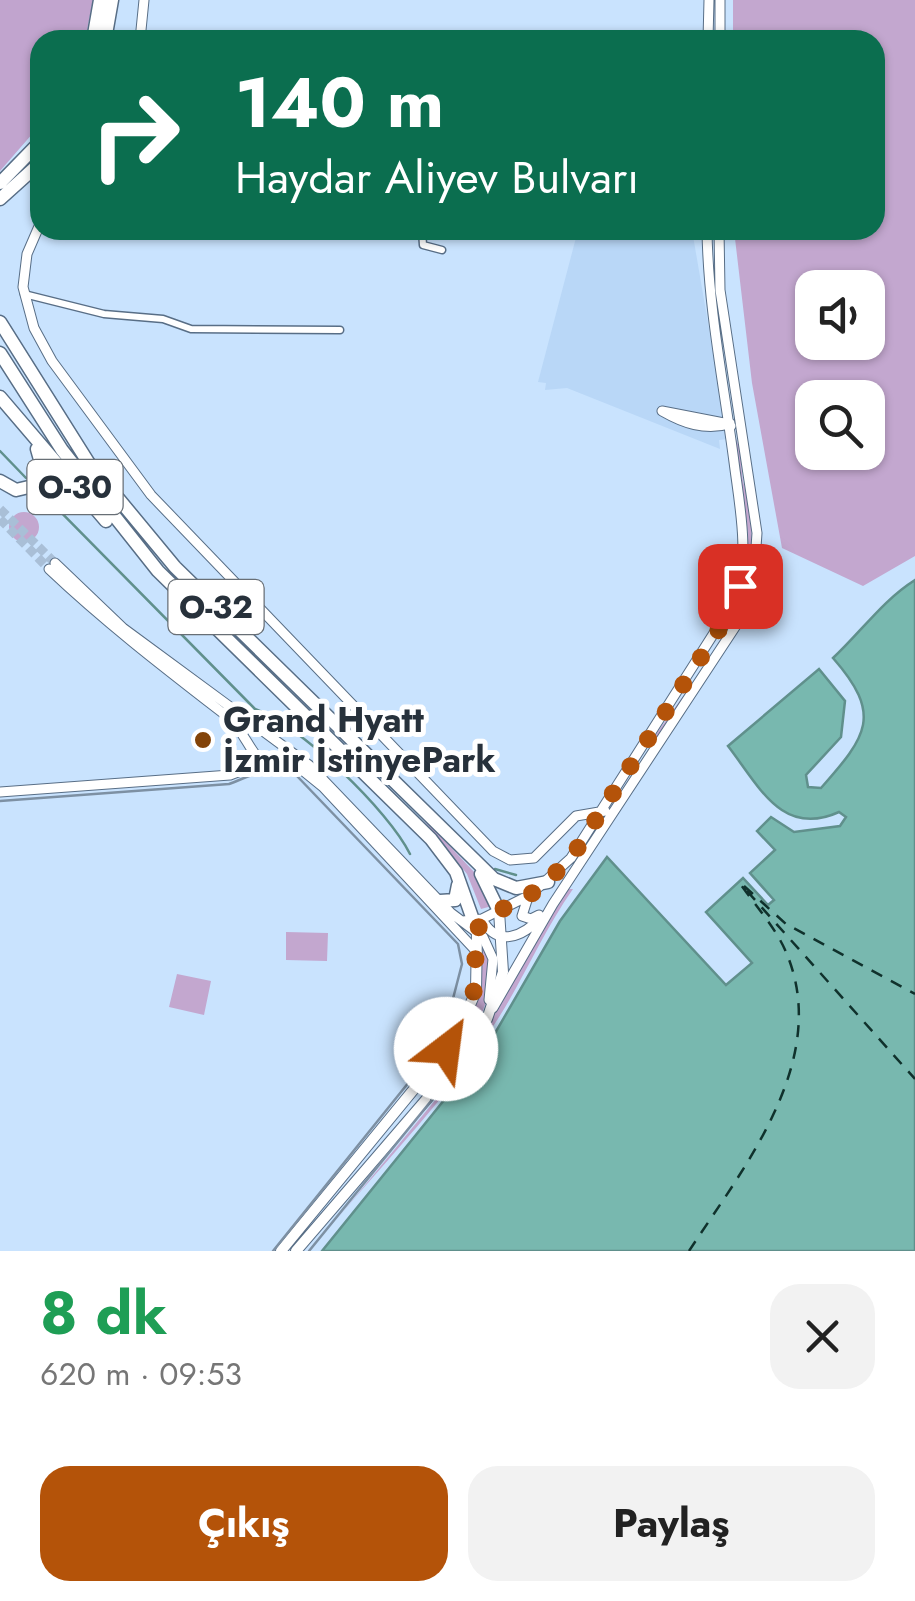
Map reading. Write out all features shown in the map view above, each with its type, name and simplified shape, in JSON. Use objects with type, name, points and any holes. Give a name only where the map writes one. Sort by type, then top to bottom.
[{"type":"highway","points":[[94,30],[100,0]]},
{"type":"highway","points":[[107,30],[112,0]]},
{"type":"highway","points":[[0,183],[30,152]]},
{"type":"highway","points":[[0,199],[30,172]]},
{"type":"highway","name":"O-32","points":[[0,322],[88,462],[175,567],[472,859]]},
{"type":"highway","name":"O-32","points":[[0,354],[80,475],[158,571],[431,838],[456,872]]},
{"type":"highway","points":[[0,398],[38,450],[42,464],[40,479],[26,489],[8,488],[0,482]]},
{"type":"highway","name":"O-30","points":[[0,398],[88,502],[158,571]]},
{"type":"highway","points":[[472,859],[508,886],[548,882]]},
{"type":"highway","points":[[472,859],[499,911]]},
{"type":"highway","points":[[438,905],[457,897],[456,872]]},
{"type":"highway","points":[[456,872],[466,882],[474,923]]},
{"type":"main road","points":[[141,30],[144,0]]},
{"type":"main road","points":[[708,30],[709,0]]},
{"type":"main road","points":[[720,0],[720,30]]},
{"type":"main road","points":[[33,240],[27,254],[23,294],[52,362],[152,495],[493,851],[510,860],[534,858],[580,814],[605,811]]},
{"type":"main road","points":[[296,1251],[438,1087],[480,1029],[552,904],[739,621],[752,588],[756,560],[750,488],[738,408],[708,274],[707,240]]},
{"type":"main road","points":[[474,923],[548,882],[586,837],[729,614],[740,586],[742,526],[729,424],[719,240]]},
{"type":"main road","points":[[729,424],[738,408]]},
{"type":"main road","points":[[729,424],[707,428],[662,411],[674,410],[729,424],[738,433],[750,488]]},
{"type":"main road","points":[[264,762],[253,756],[242,729],[116,633],[52,566],[123,628],[272,734],[326,781],[478,955]]},
{"type":"main road","points":[[251,745],[258,731],[272,734]]},
{"type":"main road","points":[[264,762],[277,752],[272,734]]},
{"type":"main road","points":[[0,792],[230,775],[264,762],[284,760],[304,770],[438,905],[504,938],[530,929],[552,904]]},
{"type":"main road","points":[[569,824],[582,823],[586,837]]},
{"type":"main road","points":[[530,895],[522,912],[526,919],[534,918],[552,904]]},
{"type":"main road","points":[[493,1008],[503,972],[504,938],[499,911]]},
{"type":"main road","points":[[281,1251],[456,1038],[473,1003],[478,955],[474,923]]},
{"type":"main road","points":[[474,923],[490,948],[494,971],[480,1029]]},
{"type":"street","points":[[423,240],[423,245],[442,250]]},
{"type":"street","points":[[23,294],[104,314],[163,319],[192,329],[340,330]]},
{"type":"shaded area","points":[[0,0],[93,0],[87,30],[30,30],[30,136],[0,171]]},
{"type":"shaded area","points":[[733,0],[915,0],[915,556],[863,586],[782,548],[752,383],[735,240],[885,240],[885,30],[733,30]]},
{"type":"shaded area","points":[[575,240],[694,240],[728,439],[719,440],[720,449],[567,388],[545,390],[546,383],[538,382]]},
{"type":"shaded area","points":[[733,434],[740,452],[751,523],[751,559],[744,592],[716,653],[656,744],[650,744],[726,630],[745,581],[747,525]]},
{"type":"shaded area","points":[[24,512],[38,521],[39,527],[30,541],[24,542],[10,533],[9,527],[18,513]]},
{"type":"shaded area","points":[[915,580],[915,1251],[322,1251],[487,1047],[560,921],[607,857],[726,985],[752,963],[706,912],[743,878],[768,905],[774,900],[750,873],[775,850],[757,831],[771,817],[794,832],[840,826],[846,817],[839,812],[819,818],[787,813],[762,791],[728,746],[819,669],[845,701],[841,737],[806,775],[808,787],[821,788],[849,754],[863,725],[859,695],[833,658],[882,607]]},
{"type":"shaded area","points":[[413,807],[475,873],[492,906],[481,909],[467,874]]},
{"type":"shaded area","points":[[567,889],[573,889],[475,1053],[337,1219],[465,1064]]},
{"type":"shaded area","points":[[286,932],[328,933],[327,961],[286,960]]},
{"type":"shaded area","points":[[482,944],[490,977],[488,994],[476,1025],[445,1066],[479,997]]},
{"type":"shaded area","points":[[177,974],[211,981],[204,1015],[169,1007]]},
{"type":"waterway","points":[[0,451],[26,478]]},
{"type":"waterway","points":[[39,490],[255,709],[295,732],[342,771],[383,815],[410,854]]},
{"type":"waterway","points":[[495,869],[516,875]]},
{"type":"ferry route","points":[[689,1251],[756,1148],[775,1110],[790,1071],[798,1032],[797,992],[786,952],[739,882]]},
{"type":"ferry route","points":[[744,886],[786,924],[915,994]]},
{"type":"ferry route","points":[[747,891],[915,1079]]},
{"type":"tunnel","points":[[0,509],[55,563]]},
{"type":"tunnel","points":[[0,519],[49,569]]},
{"type":"tram line","points":[[0,801],[229,784],[262,772],[287,772],[296,775],[458,944],[462,964],[442,1041],[273,1251]]},
{"type":"tram line","points":[[309,1251],[431,1101],[450,1037]]},
{"type":"place","name":"Grand Hyatt İzmir İstinyePark","points":[[203,740]]},
{"type":"route","points":[[446,1049],[473,1003],[477,931],[482,920],[538,890],[571,858],[729,614],[740,586]]}]
